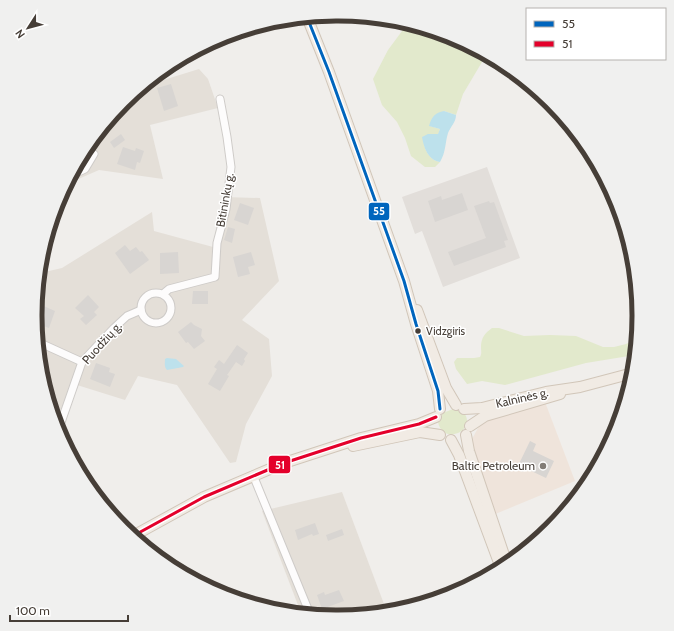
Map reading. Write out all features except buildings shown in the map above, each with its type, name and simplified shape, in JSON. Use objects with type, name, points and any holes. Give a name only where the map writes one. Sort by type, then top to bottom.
[{"type":"main road","points":[[309,23],[329,72],[404,281],[416,324],[438,391],[438,413],[435,424],[436,430],[440,435],[451,440],[461,438],[468,430]]},
{"type":"main road","points":[[404,281],[423,323],[446,388],[460,407],[468,414],[470,420],[468,430],[469,451],[505,557]]},
{"type":"main road","name":"Kalninės g.","points":[[460,407],[482,408],[626,375]]},
{"type":"main road","name":"Kalninės g.","points":[[468,430],[485,416],[548,398],[580,386]]},
{"type":"main road","points":[[139,533],[204,497],[253,475],[284,463],[361,438],[418,424],[438,413],[445,406],[460,407]]},
{"type":"main road","points":[[326,450],[420,432],[440,435]]},
{"type":"main road","points":[[451,440],[459,455],[499,562]]},
{"type":"street","name":"Bitininkų g.","points":[[163,294],[169,289],[216,277],[217,243],[226,208],[231,167],[220,99]]},
{"type":"street","points":[[80,171],[85,169],[94,154]]},
{"type":"street","points":[[154,293],[163,294],[170,301],[170,314],[163,321],[149,321],[145,318],[141,310],[141,305],[145,297],[154,293]]},
{"type":"street","name":"Puodžių g.","points":[[62,420],[82,362],[127,316],[141,310]]},
{"type":"street","points":[[44,345],[82,362]]},
{"type":"street","points":[[253,475],[307,608]]},
{"type":"shaded area","points":[[199,69],[208,79],[218,108],[150,125],[163,179],[99,170],[75,180],[103,136],[129,107],[159,81]]},
{"type":"shaded area","points":[[487,167],[520,258],[443,287],[422,231],[415,234],[402,197]]},
{"type":"shaded area","points":[[225,197],[260,198],[279,281],[242,320],[269,339],[272,376],[246,424],[236,462],[230,463],[177,385],[138,376],[125,400],[77,385],[64,426],[53,392],[45,354],[42,316],[46,271],[62,268],[152,212],[154,231],[213,247],[217,223]]},
{"type":"shaded area","points":[[545,402],[575,481],[493,515],[471,442],[472,439],[484,421]]},
{"type":"shaded area","points":[[342,492],[385,605],[337,610],[299,607],[262,511]]},
{"type":"green space","points":[[404,29],[450,43],[482,59],[482,62],[463,94],[456,115],[444,111],[430,126],[440,129],[438,135],[433,134],[423,137],[427,153],[432,159],[440,162],[435,167],[425,167],[411,156],[405,138],[397,122],[382,105],[373,79],[388,50]]},
{"type":"green space","points":[[492,328],[499,328],[524,336],[576,336],[603,347],[614,347],[630,342],[629,356],[586,363],[505,385],[482,381],[467,384],[456,369],[454,362],[457,358],[480,357],[481,344],[485,334]]},
{"type":"green space","points":[[453,409],[463,412],[467,418],[467,424],[458,433],[452,434],[446,433],[441,429],[438,422],[443,413]]},
{"type":"water","points":[[444,111],[456,115],[456,117],[448,133],[440,162],[432,159],[427,153],[422,137],[428,134],[438,134],[440,129],[429,126],[434,116]]},
{"type":"water","points":[[165,359],[176,359],[184,366],[167,370],[165,368]]},
{"type":"transit line","name":"55","points":[[309,23],[329,72],[404,281],[416,324],[438,391],[440,409]]},
{"type":"transit line","name":"51","points":[[139,533],[204,497],[284,463],[361,438],[419,424],[436,417]]},
{"type":"place","name":"Vidzgiris","points":[[418,331]]},
{"type":"place","name":"Baltic Petroleum","points":[[543,466]]}]
